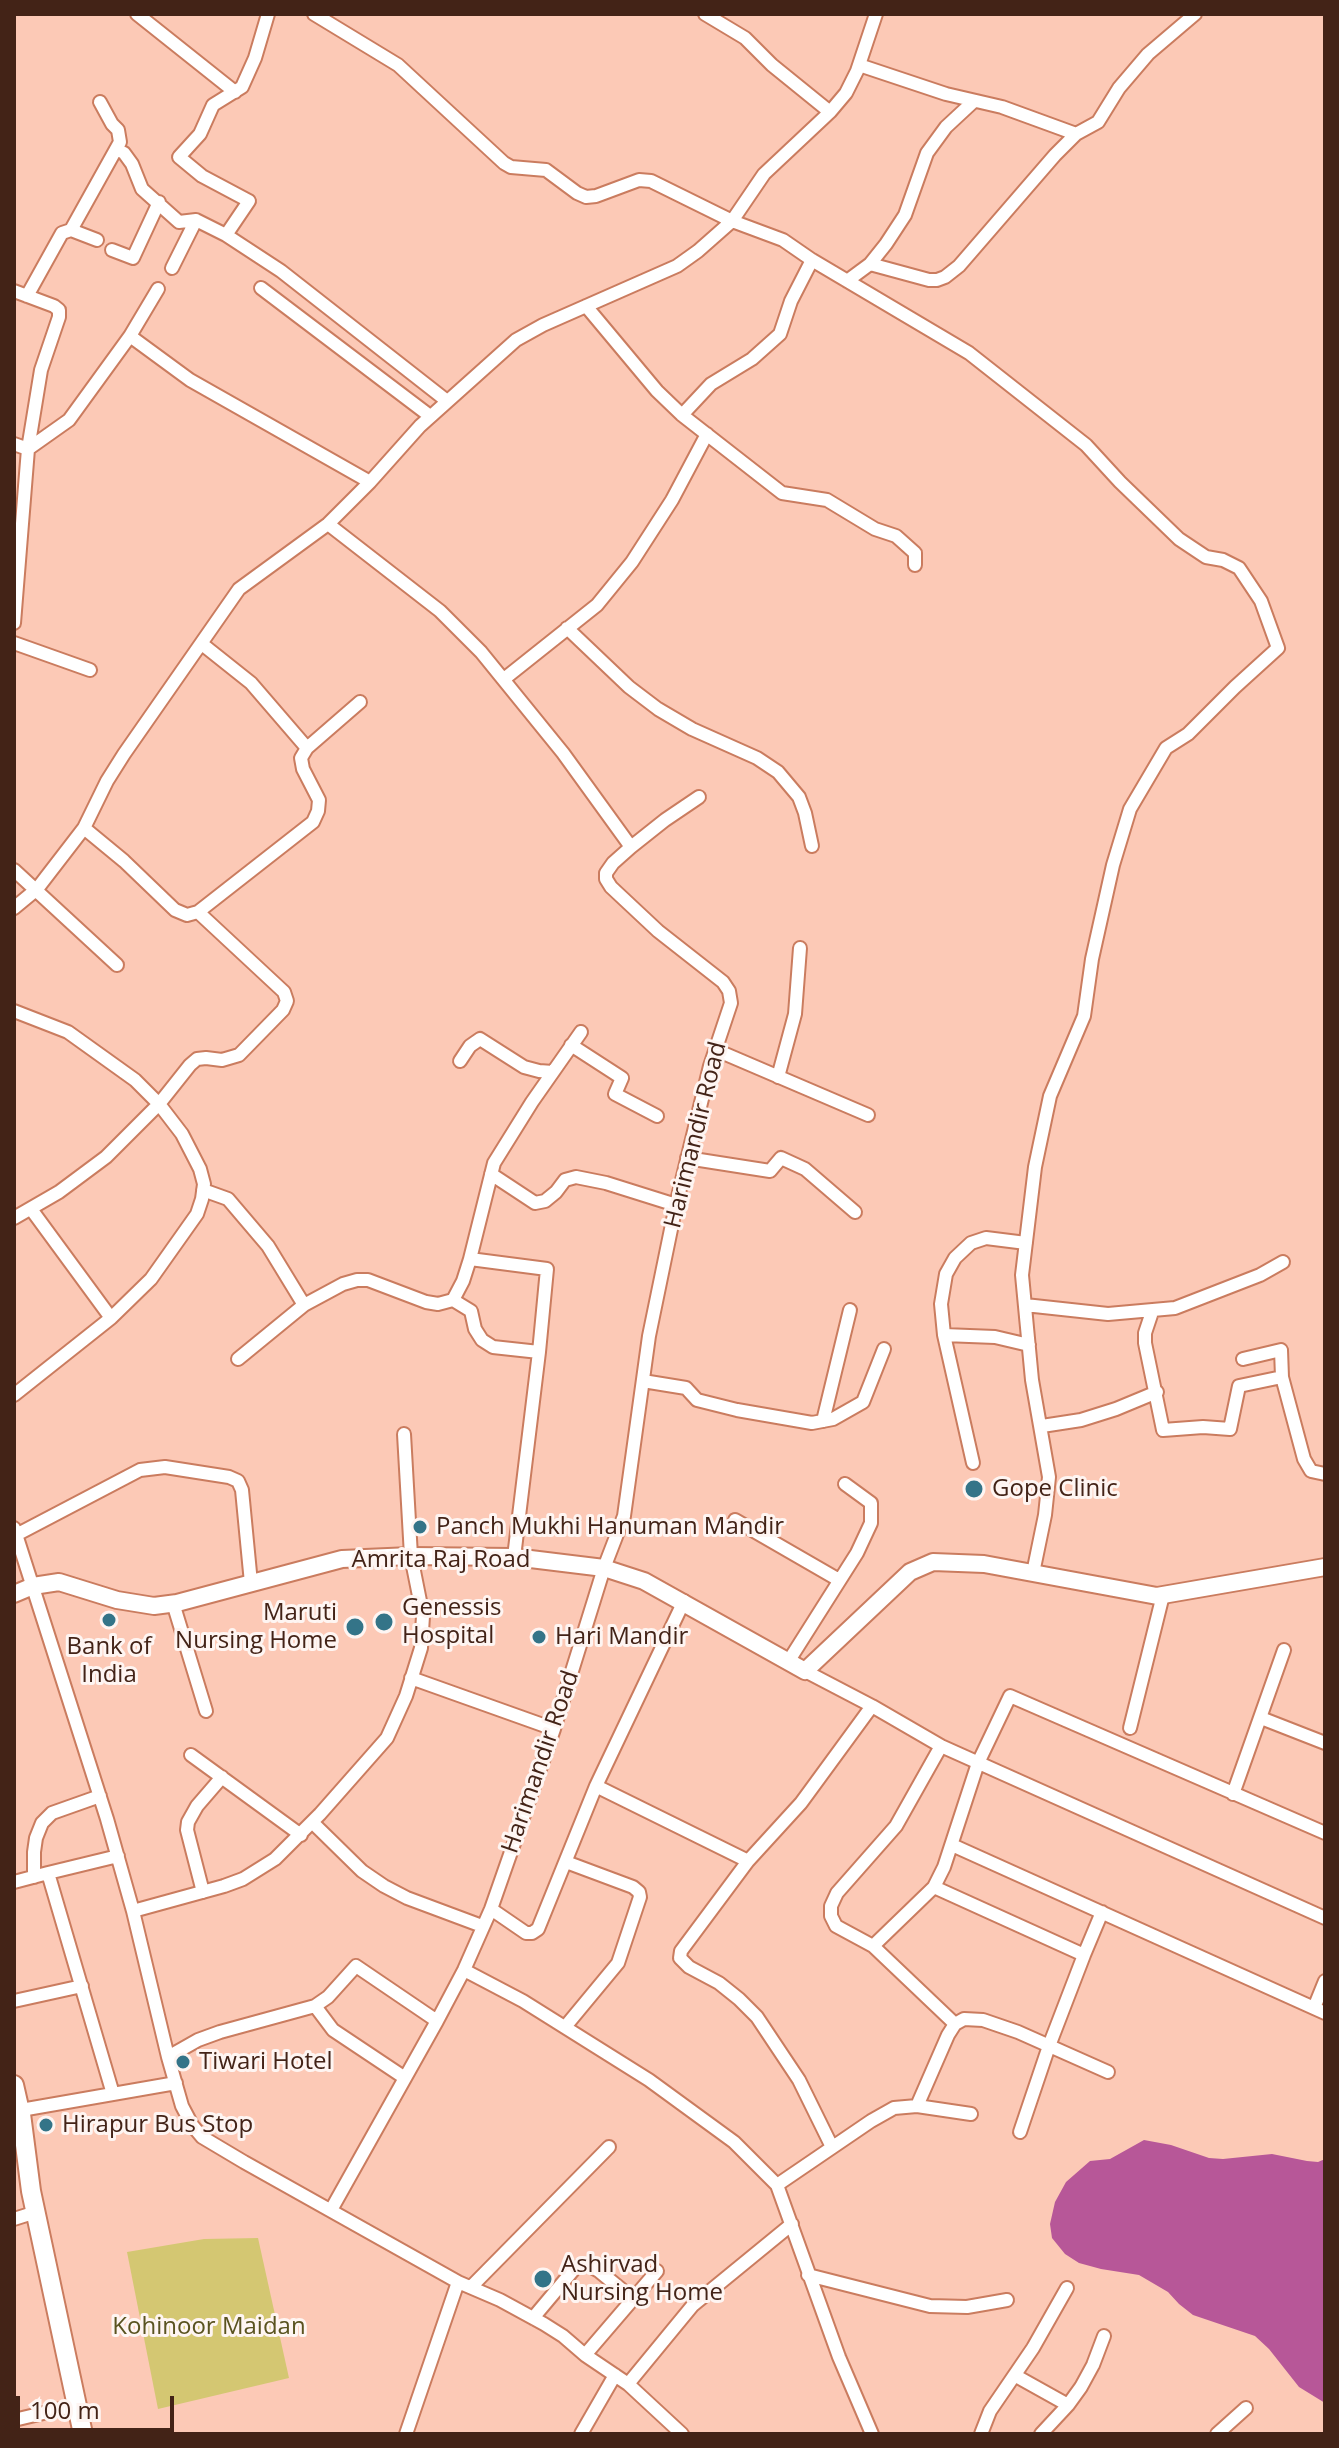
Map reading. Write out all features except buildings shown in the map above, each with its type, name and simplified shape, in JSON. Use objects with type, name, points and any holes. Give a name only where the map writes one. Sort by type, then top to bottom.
[{"type":"highway","points":[[14,2085],[31,2191],[83,2434]]},
{"type":"highway","points":[[14,2149],[31,2191]]},
{"type":"main road","name":"Amrita Raj Road","points":[[14,1594],[33,1586],[59,1582],[129,1603],[154,1606],[342,1559],[514,1557],[604,1568],[644,1581],[805,1671]]},
{"type":"main road","points":[[805,1671],[910,1572],[924,1564],[971,1562],[1142,1594],[1163,1595],[1325,1567]]},
{"type":"street","points":[[137,14],[235,92]]},
{"type":"street","points":[[226,235],[249,201],[202,176],[179,157],[200,134],[213,105],[235,92],[247,79],[268,14]]},
{"type":"street","points":[[314,14],[398,65],[511,167],[546,170],[586,197],[639,180],[651,181],[732,221],[783,240],[969,353],[1086,445],[1179,539],[1206,557],[1223,560],[1239,568],[1261,601],[1278,648],[1188,734],[1166,748],[1130,809],[1113,865],[1092,959],[1084,1016],[1050,1096],[1035,1167],[1022,1275],[1032,1380],[1049,1477],[1033,1573]]},
{"type":"street","points":[[705,14],[745,38],[772,65],[830,112]]},
{"type":"street","points":[[14,908],[37,889],[84,828],[118,763],[239,589],[328,524],[430,416],[516,340],[677,266],[732,221],[764,174],[846,93],[876,14]]},
{"type":"street","points":[[870,264],[929,280],[945,277],[959,266],[1076,134],[1098,122],[1119,88],[1148,54],[1195,14]]},
{"type":"street","points":[[859,65],[1076,134]]},
{"type":"street","points":[[847,281],[870,264],[886,244],[905,215],[932,144],[974,101]]},
{"type":"street","points":[[71,230],[120,142],[118,130],[100,102]]},
{"type":"street","points":[[116,149],[124,153],[132,164],[142,189],[179,222],[196,220],[226,235],[281,271],[447,401]]},
{"type":"street","points":[[112,250],[133,258],[159,202]]},
{"type":"street","points":[[172,268],[196,220]]},
{"type":"street","points":[[14,623],[28,449],[41,370],[59,317],[59,310],[54,306],[20,294],[62,233],[71,230],[97,240]]},
{"type":"street","points":[[682,415],[711,384],[752,359],[780,334],[791,301],[812,260]]},
{"type":"street","points":[[261,288],[430,416]]},
{"type":"street","points":[[28,449],[69,420],[130,336],[158,289]]},
{"type":"street","points":[[586,306],[657,391],[682,415],[782,493],[827,500],[875,529],[896,536],[915,553],[915,565]]},
{"type":"street","points":[[130,336],[190,380],[370,482]]},
{"type":"street","points":[[504,679],[597,605],[632,562],[672,500],[707,434]]},
{"type":"street","points":[[14,444],[28,449]]},
{"type":"street","points":[[328,524],[440,611],[504,679],[563,753],[631,847],[699,797]]},
{"type":"street","points":[[567,628],[629,687],[658,709],[692,729],[757,758],[778,772],[799,797],[812,846]]},
{"type":"street","points":[[14,643],[90,670]]},
{"type":"street","points":[[202,644],[251,683],[307,748]]},
{"type":"street","points":[[84,828],[175,910],[187,915],[198,912],[313,822],[319,800],[303,769],[301,758],[307,748],[360,702]]},
{"type":"street","name":"Harimandir Road","points":[[331,2210],[437,2021],[491,1909],[624,1516],[649,1336],[676,1205],[731,1003],[729,991],[723,982],[658,931],[611,887],[606,879],[608,868],[631,847]]},
{"type":"street","points":[[14,870],[117,965]]},
{"type":"street","points":[[14,1218],[89,1171],[159,1104],[197,1059],[222,1060],[239,1055],[283,1010],[287,1001],[284,992],[198,912]]},
{"type":"street","points":[[778,1077],[795,1014],[800,948]]},
{"type":"street","points":[[14,1011],[53,1025],[82,1041],[135,1080],[182,1134],[204,1184],[197,1214],[151,1279],[111,1318],[14,1395]]},
{"type":"street","points":[[453,1300],[470,1259],[494,1163],[581,1032]]},
{"type":"street","points":[[460,1061],[470,1046],[480,1039],[524,1067],[553,1072]]},
{"type":"street","points":[[571,1045],[622,1078],[615,1094],[657,1116]]},
{"type":"street","points":[[716,1050],[868,1115]]},
{"type":"street","points":[[687,1158],[770,1171],[781,1158],[805,1169],[855,1212]]},
{"type":"street","points":[[491,1174],[535,1203],[545,1201],[565,1180],[576,1177],[676,1205]]},
{"type":"street","points":[[203,1190],[228,1199],[268,1246],[304,1305]]},
{"type":"street","points":[[31,1209],[111,1318]]},
{"type":"street","points":[[973,1463],[944,1335],[941,1304],[946,1274],[955,1258],[971,1243],[986,1238],[1026,1243]]},
{"type":"street","points":[[470,1259],[547,1269],[514,1557]]},
{"type":"street","points":[[1025,1305],[1108,1314],[1152,1312],[1175,1308],[1231,1287],[1283,1262]]},
{"type":"street","points":[[238,1359],[304,1305],[357,1280],[368,1280],[426,1302],[438,1304],[453,1300],[471,1311],[475,1329],[482,1340],[493,1347],[539,1352]]},
{"type":"street","points":[[823,1421],[850,1310]]},
{"type":"street","points":[[1152,1312],[1145,1343],[1163,1430],[1203,1427],[1230,1429],[1239,1386],[1282,1377]]},
{"type":"street","points":[[944,1335],[995,1337],[1029,1345]]},
{"type":"street","points":[[643,1381],[686,1388],[697,1400],[737,1410],[812,1423],[833,1419],[863,1402],[884,1349]]},
{"type":"street","points":[[1243,1359],[1281,1350],[1282,1377],[1308,1467],[1316,1473],[1325,1474]]},
{"type":"street","points":[[1042,1426],[1081,1420],[1157,1392]]},
{"type":"street","points":[[133,1911],[243,1879],[275,1859],[313,1823],[387,1738],[406,1696],[421,1648],[423,1616],[411,1556],[404,1434]]},
{"type":"street","points":[[251,1583],[242,1490],[238,1481],[229,1477],[165,1467],[140,1470],[15,1531],[118,1856],[168,2057],[186,2114],[202,2137],[458,2282],[563,2336],[628,2384],[682,2434]]},
{"type":"street","points":[[788,1662],[857,1553],[871,1523],[871,1503],[845,1484]]},
{"type":"street","points":[[735,1520],[839,1580]]},
{"type":"street","points":[[1130,1728],[1163,1595]]},
{"type":"street","points":[[491,1909],[518,1929],[532,1933],[538,1929],[596,1786],[684,1601]]},
{"type":"street","points":[[173,1603],[206,1711]]},
{"type":"street","points":[[1233,1794],[1284,1650]]},
{"type":"street","points":[[805,1671],[941,1746],[1325,1918]]},
{"type":"street","points":[[411,1678],[554,1729]]},
{"type":"street","points":[[873,1946],[934,1887],[952,1845],[978,1763],[1010,1696],[1325,1833]]},
{"type":"street","points":[[832,2147],[799,2080],[757,2017],[719,1983],[689,1967],[680,1958],[681,1951],[748,1861],[801,1803],[872,1706]]},
{"type":"street","points":[[1261,1718],[1325,1743]]},
{"type":"street","points":[[941,1746],[896,1826],[837,1893],[831,1906],[831,1916],[836,1926],[873,1946],[955,2024]]},
{"type":"street","points":[[191,1755],[301,1835]]},
{"type":"street","points":[[203,1892],[187,1830],[188,1822],[197,1806],[222,1777]]},
{"type":"street","points":[[596,1786],[748,1861]]},
{"type":"street","points":[[34,1877],[36,1838],[42,1823],[52,1813],[100,1796]]},
{"type":"street","points":[[313,1823],[341,1852],[384,1886],[407,1898],[482,1926]]},
{"type":"street","points":[[952,1845],[1319,2010],[1325,1981]]},
{"type":"street","points":[[14,1882],[118,1856]]},
{"type":"street","points":[[565,2027],[618,1963],[640,1897],[633,1887],[566,1862]]},
{"type":"street","points":[[48,1873],[113,2094]]},
{"type":"street","points":[[934,1887],[1084,1955]]},
{"type":"street","points":[[1020,2132],[1049,2046],[1102,1912]]},
{"type":"street","points":[[168,2057],[220,2032],[315,2006],[335,1990],[356,1966],[437,2021]]},
{"type":"street","points":[[464,1970],[523,2001],[649,2080],[734,2142],[777,2185],[839,2357],[872,2434]]},
{"type":"street","points":[[14,2001],[82,1986]]},
{"type":"street","points":[[315,2006],[333,2030],[405,2078]]},
{"type":"street","points":[[917,2106],[948,2035],[955,2024],[964,2019],[983,2020],[1018,2032],[1108,2072]]},
{"type":"street","points":[[18,2111],[176,2083]]},
{"type":"street","points":[[777,2185],[894,2108],[917,2106],[971,2114]]},
{"type":"street","points":[[471,2287],[609,2147]]},
{"type":"street","points":[[14,2219],[36,2212]]},
{"type":"street","points":[[628,2384],[693,2305],[792,2224]]},
{"type":"street","points":[[533,2318],[575,2268],[582,2265],[599,2271],[633,2299]]},
{"type":"street","points":[[585,2355],[657,2271]]},
{"type":"street","points":[[808,2275],[930,2306],[967,2307],[1007,2300]]},
{"type":"street","points":[[406,2434],[458,2282]]},
{"type":"street","points":[[981,2434],[990,2411],[1016,2376],[1067,2288]]},
{"type":"street","points":[[1041,2434],[1068,2405],[1093,2365],[1104,2336]]},
{"type":"street","points":[[581,2434],[615,2375]]},
{"type":"street","points":[[1016,2376],[1068,2405]]},
{"type":"street","points":[[14,2420],[77,2405]]},
{"type":"street","points":[[1217,2434],[1246,2408]]},
{"type":"green space","name":"Kohinoor Maidan","points":[[258,2238],[289,2378],[158,2409],[127,2252],[204,2239]]},
{"type":"shaded area","points":[[1144,2140],[1209,2158],[1272,2154],[1307,2161],[1325,2159],[1325,2403],[1299,2387],[1255,2336],[1193,2315],[1168,2292],[1139,2275],[1079,2263],[1065,2254],[1052,2238],[1050,2224],[1055,2202],[1066,2182],[1090,2161],[1110,2159]]},
{"type":"place","name":"Gope Clinic","points":[[974,1489]]},
{"type":"place","name":"Panch Mukhi Hanuman Mandir","points":[[420,1527]]},
{"type":"place","name":"Bank of India","points":[[109,1620]]},
{"type":"place","name":"Genessis Hospital","points":[[384,1622]]},
{"type":"place","name":"Maruti Nursing Home","points":[[355,1627]]},
{"type":"place","name":"Hari Mandir","points":[[539,1637]]},
{"type":"place","name":"Tiwari Hotel","points":[[183,2062]]},
{"type":"place","name":"Hirapur Bus Stop","points":[[46,2125]]},
{"type":"place","name":"Ashirvad Nursing Home","points":[[543,2279]]}]
